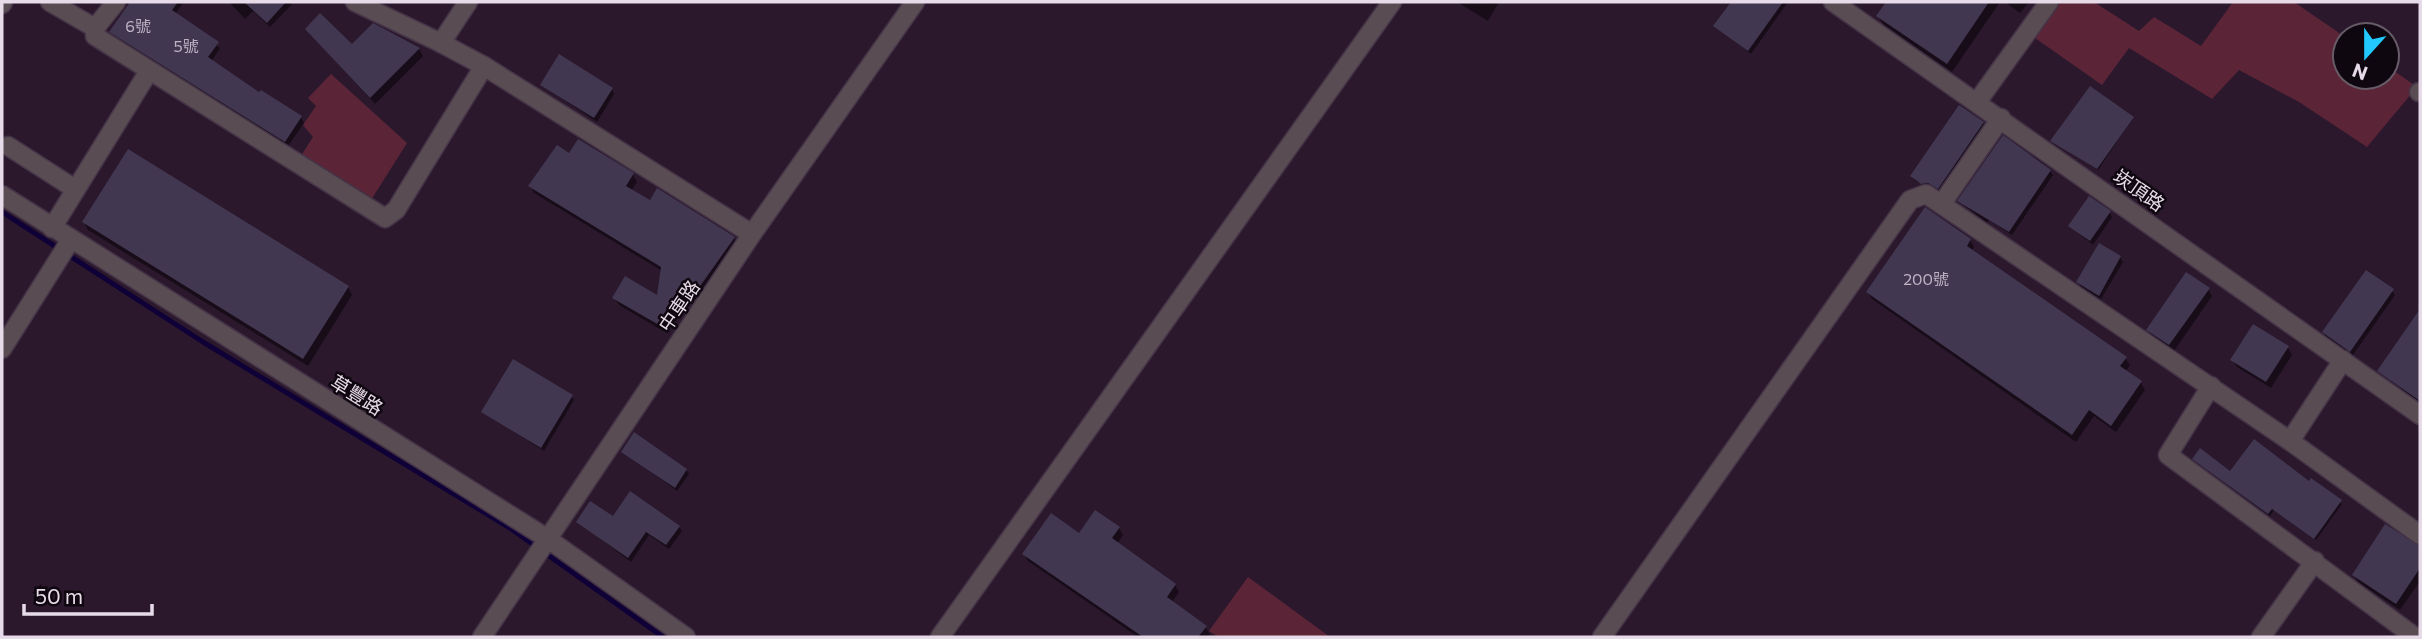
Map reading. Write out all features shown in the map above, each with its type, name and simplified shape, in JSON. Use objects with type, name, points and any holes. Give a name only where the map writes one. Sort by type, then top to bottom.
[{"type":"street","points":[[50,2],[95,27]]},
{"type":"street","points":[[116,2],[95,27],[95,36],[385,218],[396,210],[484,66]]},
{"type":"street","points":[[355,2],[484,66],[752,234]]},
{"type":"street","points":[[441,43],[467,2]]},
{"type":"street","name":"中車路","points":[[482,637],[752,234],[915,2]]},
{"type":"street","points":[[940,637],[1392,2]]},
{"type":"street","name":"崁頂路","points":[[1833,2],[2420,415]]},
{"type":"street","points":[[1977,102],[2049,2]]},
{"type":"street","points":[[52,228],[149,71]]},
{"type":"street","points":[[1945,199],[2001,118]]},
{"type":"street","points":[[8,146],[75,189]]},
{"type":"street","points":[[1602,637],[1910,201],[1926,194],[2211,386],[2420,535]]},
{"type":"street","name":"草豐路","points":[[2,195],[70,241],[548,540],[686,637]]},
{"type":"street","points":[[2,349],[70,241]]},
{"type":"street","points":[[2290,442],[2343,360]]},
{"type":"street","points":[[2211,386],[2168,455],[2415,637]]},
{"type":"street","points":[[2261,637],[2315,561]]},
{"type":"shaded area","points":[[2060,2],[2094,2],[2139,31],[2154,17],[2201,46],[2233,2],[2294,2],[2331,27],[2331,91],[2401,91],[2401,76],[2417,87],[2367,147],[2299,102],[2239,70],[2212,99],[2129,48],[2102,85],[2035,38]]},
{"type":"shaded area","points":[[331,74],[407,143],[371,200],[301,156],[313,137],[303,125],[316,106],[308,98]]},
{"type":"shaded area","points":[[1248,577],[1330,637],[1218,637],[1209,631]]},
{"type":"building","points":[[130,2],[178,2],[172,10],[219,42],[208,57],[259,92],[261,90],[302,116],[285,142],[109,32]]},
{"type":"building","points":[[244,2],[286,2],[267,23]]},
{"type":"building","points":[[1731,2],[1783,2],[1748,51],[1713,26]]},
{"type":"building","points":[[1886,2],[1989,2],[1947,64],[1876,16]]},
{"type":"building","points":[[320,13],[352,44],[373,23],[420,48],[370,98],[305,29]]},
{"type":"building","points":[[559,54],[613,88],[594,118],[540,85]]},
{"type":"building","points":[[2090,86],[2134,117],[2097,169],[2050,141]]},
{"type":"building","points":[[1959,105],[1984,122],[1938,189],[1928,183],[1921,184],[1910,176]]},
{"type":"building","points":[[2003,135],[2051,170],[2009,232],[1957,201]]},
{"type":"building","points":[[578,139],[634,173],[626,186],[650,200],[657,188],[735,237],[693,296],[681,288],[659,325],[612,298],[625,276],[657,295],[661,267],[528,186],[557,145],[569,153]]},
{"type":"building","points":[[128,149],[349,286],[303,359],[82,222]]},
{"type":"building","points":[[2089,196],[2111,211],[2090,241],[2068,226]]},
{"type":"building","points":[[1925,207],[1971,239],[1967,246],[2127,357],[2120,366],[2142,381],[2111,426],[2089,410],[2072,435],[1866,292]]},
{"type":"building","points":[[2099,243],[2121,256],[2099,296],[2076,282]]},
{"type":"building","points":[[2366,270],[2394,289],[2350,352],[2322,332]]},
{"type":"building","points":[[2186,272],[2210,288],[2169,345],[2146,330]]},
{"type":"building","points":[[2420,309],[2420,401],[2377,371]]},
{"type":"building","points":[[2253,324],[2289,346],[2266,382],[2230,360]]},
{"type":"building","points":[[513,359],[573,395],[541,448],[481,412]]},
{"type":"building","points":[[634,432],[687,469],[675,488],[621,452]]},
{"type":"building","points":[[2254,439],[2309,481],[2311,478],[2342,500],[2314,539],[2272,509],[2268,514],[2192,459],[2200,448],[2230,471]]},
{"type":"building","points":[[630,491],[680,526],[666,545],[646,532],[628,558],[576,522],[590,501],[613,516]]},
{"type":"building","points":[[1095,510],[1120,527],[1112,538],[1176,584],[1167,597],[1207,626],[1198,637],[1143,637],[1022,554],[1051,513],[1079,533]]},
{"type":"building","points":[[2385,524],[2420,546],[2420,568],[2396,604],[2352,575]]},
{"type":"waterway","points":[[2,212],[203,342],[510,528],[663,637]]}]
